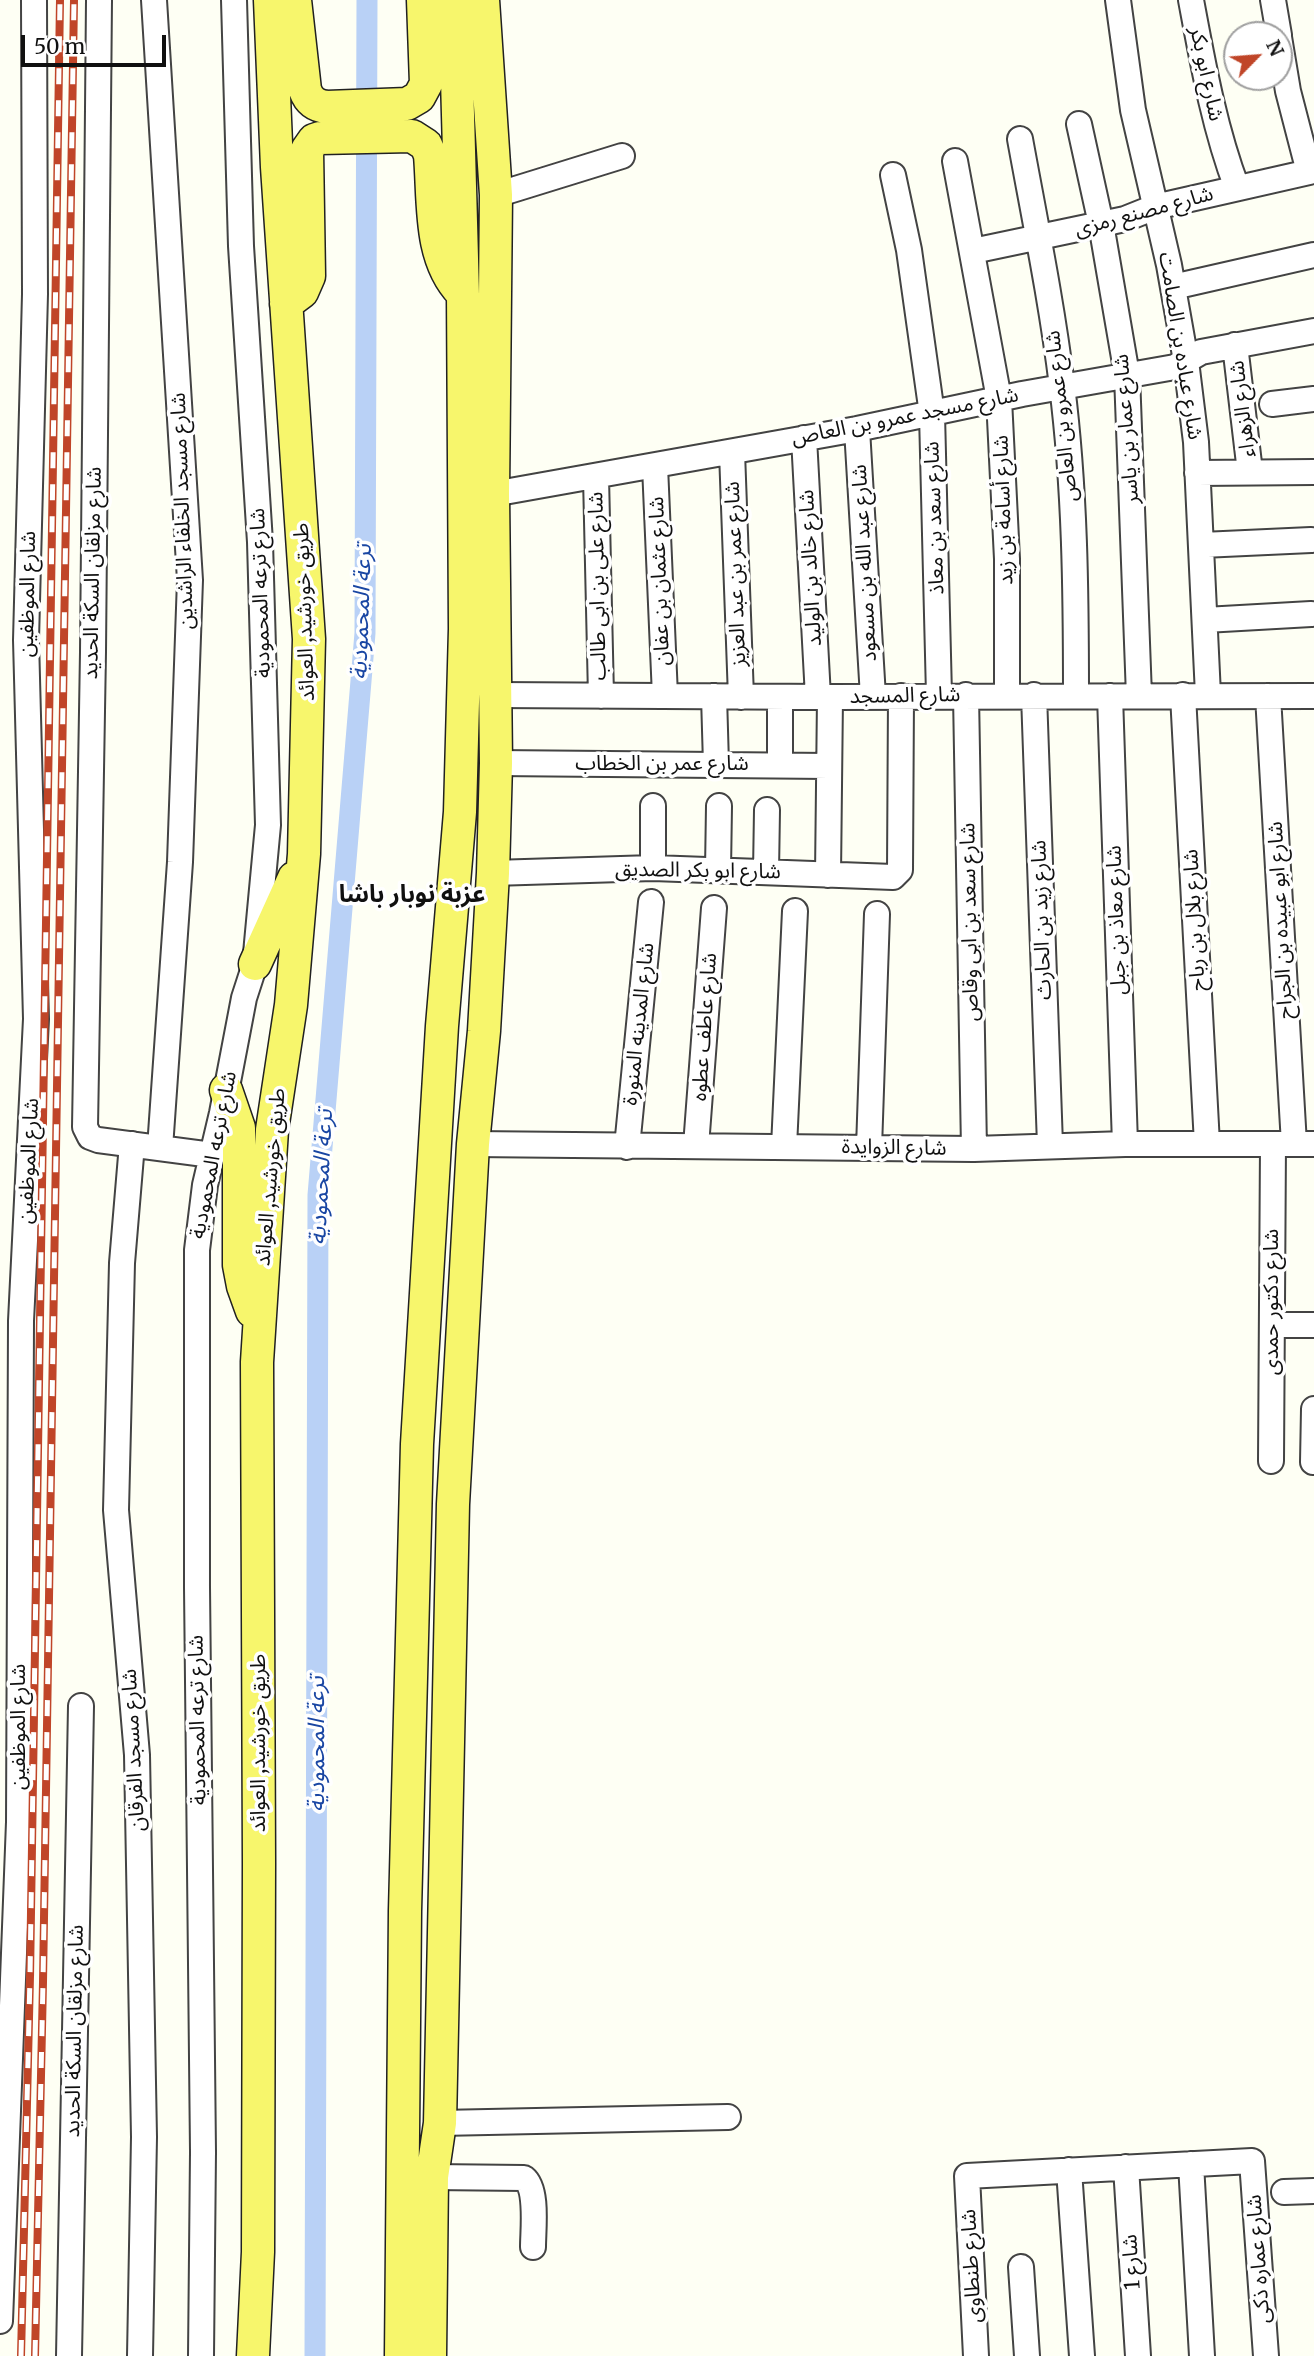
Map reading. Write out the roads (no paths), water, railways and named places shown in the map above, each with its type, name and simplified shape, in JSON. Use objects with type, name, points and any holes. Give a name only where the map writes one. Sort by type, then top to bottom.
[{"type":"main road","name":"طريق خورشيد, العوائد","points":[[253,2356],[258,2225],[259,1325],[272,1130],[291,1005],[304,855],[309,639],[277,167],[270,0]]},
{"type":"main road","points":[[295,0],[305,90],[316,105],[327,107],[407,104],[419,97],[426,85],[423,0]]},
{"type":"main road","points":[[401,2356],[405,1911],[417,1444],[442,1026],[460,812],[465,629],[463,294],[456,43],[452,0]]},
{"type":"main road","points":[[430,2356],[432,2177],[440,2123],[453,1504],[493,873],[496,763],[493,494],[496,194],[483,0]]},
{"type":"main road","points":[[286,303],[302,292],[309,276],[307,149],[314,140],[320,138],[412,136],[422,141],[429,150],[440,256],[449,277],[463,294]]},
{"type":"main road","points":[[460,812],[489,941]]},
{"type":"main road","points":[[256,964],[304,855]]},
{"type":"main road","points":[[226,1090],[239,1128],[239,1265],[243,1286],[259,1325]]},
{"type":"street","name":"شارع الموظفين","points":[[0,2321],[19,1822],[21,1321],[36,1019],[26,640],[35,294],[34,0]]},
{"type":"street","name":"شارع مزلقان السكة الحديد","points":[[99,0],[85,1127],[87,1134],[97,1140],[132,1144]]},
{"type":"street","name":"شارع مسجد الخلفاء الراشدين","points":[[154,0],[190,580],[180,862],[160,1148]]},
{"type":"street","name":"شارع ترعه المحمودية","points":[[201,2356],[197,1250],[203,1195],[244,998],[256,964],[268,825],[260,542],[241,246],[234,0]]},
{"type":"street","name":"شارع عباده بن الصامت","points":[[1118,0],[1133,110],[1173,287],[1186,361],[1198,473],[1208,695]]},
{"type":"street","name":"شارع ابو بكر","points":[[1191,0],[1219,138],[1237,188]]},
{"type":"street","points":[[1273,0],[1276,21]]},
{"type":"street","points":[[1293,82],[1305,121],[1312,171]]},
{"type":"street","name":"شارع عمار بن ياسر","points":[[1079,124],[1101,224],[1127,376],[1139,695]]},
{"type":"street","name":"شارع عمرو بن العاص","points":[[1020,139],[1062,387],[1072,504],[1076,695]]},
{"type":"street","points":[[496,194],[622,156]]},
{"type":"street","name":"شارع أسامة بن زيد","points":[[955,161],[999,399],[1007,559],[1007,695]]},
{"type":"street","name":"شارع مصنع رمزى","points":[[973,251],[1125,219],[1155,207],[1312,171]]},
{"type":"street","name":"شارع سعد بن معاذ","points":[[893,175],[911,263],[932,414],[939,695]]},
{"type":"street","points":[[1173,287],[1314,255]]},
{"type":"street","name":"شارع مسجد عمرو بن العاص","points":[[493,494],[857,429],[999,399],[1175,367],[1200,352],[1314,331]]},
{"type":"street","name":"شارع الزهراء","points":[[1235,345],[1250,472]]},
{"type":"street","points":[[1272,404],[1314,399]]},
{"type":"street","name":"شارع عبد الله بن مسعود","points":[[857,429],[873,697]]},
{"type":"street","name":"شارع خالد بن الوليد","points":[[804,438],[829,766],[828,875]]},
{"type":"street","name":"شارع عمر بن عبد العزيز","points":[[732,452],[741,697]]},
{"type":"street","name":"شارع عثمان بن عفان","points":[[655,466],[664,696]]},
{"type":"street","points":[[1198,473],[1314,472]]},
{"type":"street","name":"شارع على بن ابى طالب","points":[[596,477],[601,696]]},
{"type":"street","points":[[1202,545],[1311,540]]},
{"type":"street","points":[[1205,620],[1311,614]]},
{"type":"street","name":"شارع المسجد","points":[[496,695],[1314,696]]},
{"type":"street","name":"شارع سعد بن ابى وقاص","points":[[966,695],[974,1149]]},
{"type":"street","name":"شارع زيد بن الحارث","points":[[1034,695],[1050,1145]]},
{"type":"street","name":"شارع معاذ بن جبل","points":[[1110,695],[1125,1144]]},
{"type":"street","name":"شارع بلال بن رباح","points":[[1183,695],[1207,1144]]},
{"type":"street","points":[[714,696],[716,764]]},
{"type":"street","name":"شارع ابو بكر الصديق","points":[[493,873],[653,868],[893,877],[900,870],[901,696]]},
{"type":"street","name":"شارع ابو عبيده بن الجراح","points":[[1268,696],[1294,1144]]},
{"type":"street","points":[[780,697],[780,765]]},
{"type":"street","name":"شارع عمر بن الخطاب","points":[[496,763],[829,766]]},
{"type":"street","points":[[653,806],[653,868]]},
{"type":"street","points":[[718,870],[719,806]]},
{"type":"street","points":[[766,872],[767,810]]},
{"type":"street","name":"شارع المدينه المنورة","points":[[627,1147],[651,902]]},
{"type":"street","name":"شارع عاطف عطوه","points":[[696,1146],[714,908]]},
{"type":"street","points":[[784,1147],[794,911]]},
{"type":"street","points":[[870,1148],[877,914]]},
{"type":"street","points":[[132,1144],[212,1155]]},
{"type":"street","name":"شارع مسجد الفرقان","points":[[132,1144],[122,1264],[117,1510],[137,1755],[144,2137],[140,2356]]},
{"type":"street","name":"شارع الزوايدة","points":[[474,1144],[974,1149],[1050,1145],[1294,1144]]},
{"type":"street","name":"شارع دكتور حمدى","points":[[1271,1461],[1272,1325],[1294,1144]]},
{"type":"street","points":[[1272,1325],[1314,1325]]},
{"type":"street","points":[[1313,1462],[1314,1409]]},
{"type":"street","name":"شارع مزلقان السكة الحديد","points":[[69,2356],[81,1706]]},
{"type":"street","points":[[440,2123],[728,2117]]},
{"type":"street","name":"شارع عماره ذكى","points":[[1191,2164],[1252,2161],[1266,2356]]},
{"type":"street","points":[[1082,2356],[1069,2170],[1191,2164],[1202,2356]]},
{"type":"street","name":"شارع 1","points":[[1126,2167],[1138,2356]]},
{"type":"street","name":"شارع طنطاوى","points":[[976,2356],[967,2176],[1069,2170]]},
{"type":"street","points":[[432,2177],[527,2180],[532,2189],[533,2247]]},
{"type":"street","points":[[1284,2192],[1314,2191]]},
{"type":"street","points":[[1021,2267],[1027,2356]]},
{"type":"waterway","name":"ترعة المحمودية","points":[[315,2356],[318,1195],[365,633],[367,0]]},
{"type":"railway","points":[[21,2356],[30,1976],[60,0]]},
{"type":"railway","points":[[35,2356],[74,0]]},
{"type":"district","name":"عزبة نوبار باشا","points":[[412,895]]}]
